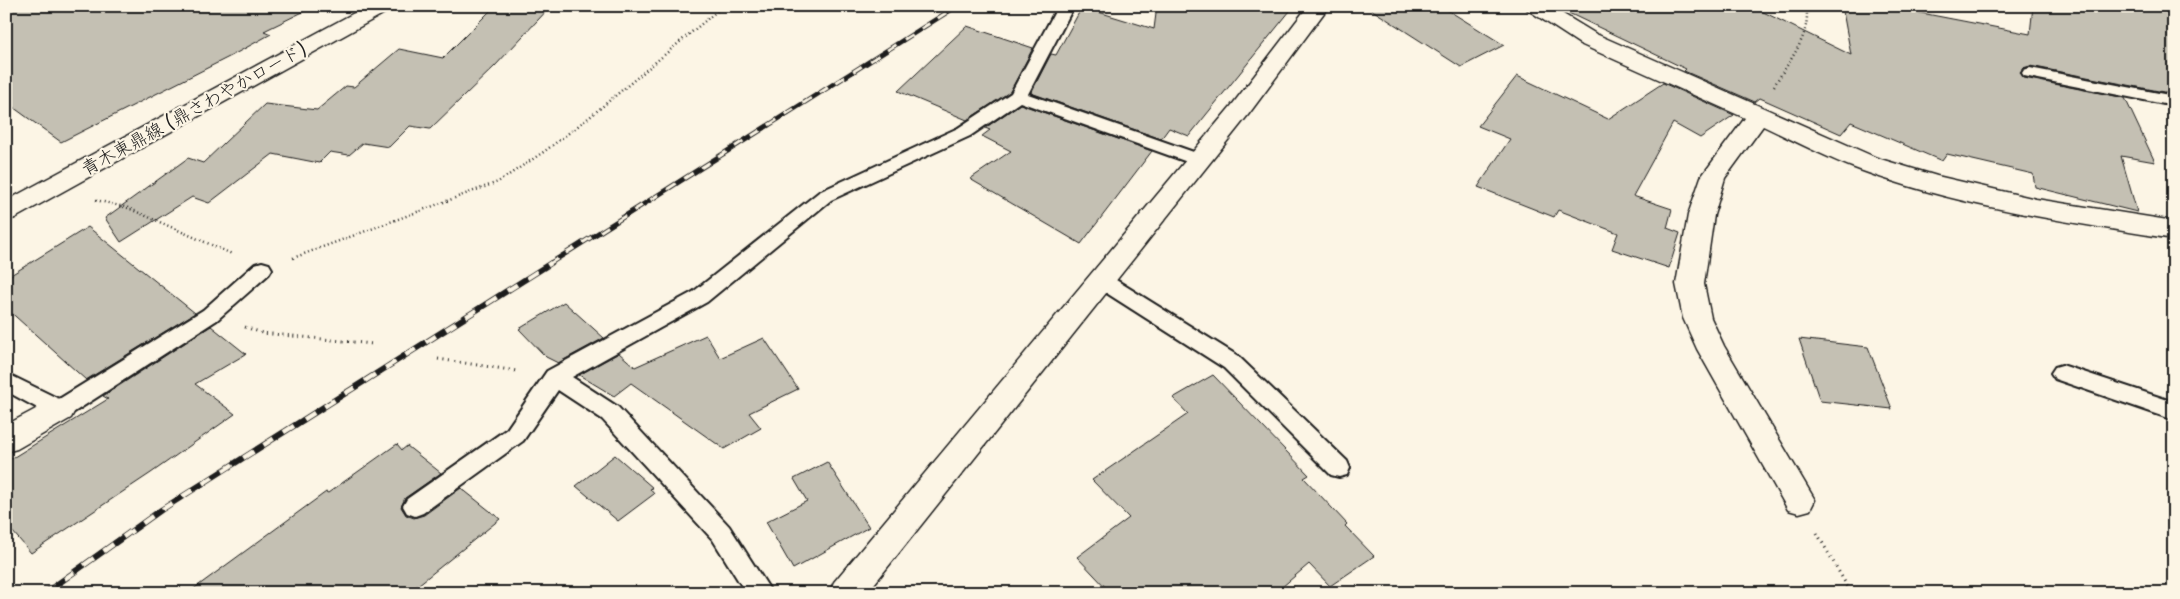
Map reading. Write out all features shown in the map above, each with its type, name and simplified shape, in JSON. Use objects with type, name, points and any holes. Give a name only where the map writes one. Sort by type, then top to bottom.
[{"type":"street","name":"青木東鼎線 (鼎さわやかロード)","points":[[6,212],[383,6]]},
{"type":"street","points":[[846,593],[1240,110],[1319,6]]},
{"type":"street","points":[[1535,6],[1588,39],[1868,164],[1934,184],[2036,208],[2174,230]]},
{"type":"street","points":[[1759,115],[1713,177],[1701,215],[1690,284],[1697,318],[1711,349],[1799,500]]},
{"type":"street","points":[[6,440],[60,410]]},
{"type":"lane","points":[[415,506],[515,435],[555,377],[700,297],[825,196],[964,132],[1018,96],[1066,6]]},
{"type":"lane","points":[[2030,73],[2174,101]]},
{"type":"lane","points":[[1018,96],[1199,160]]},
{"type":"lane","points":[[6,381],[60,410],[210,315],[262,269]]},
{"type":"lane","points":[[1101,280],[1231,362],[1339,468]]},
{"type":"lane","points":[[2062,373],[2174,411]]},
{"type":"lane","points":[[555,377],[610,413],[721,533],[760,593]]},
{"type":"path","points":[[57,184],[78,196],[128,208],[262,269],[498,182],[545,151],[591,116],[723,6]]},
{"type":"path","points":[[1759,115],[1785,66],[1803,39],[1807,24],[1806,6]]},
{"type":"path","points":[[210,315],[262,333],[373,344]]},
{"type":"path","points":[[438,359],[555,377]]},
{"type":"path","points":[[1799,500],[1851,593]]},
{"type":"building","points":[[6,6],[315,6],[264,31],[271,34],[231,56],[61,142],[6,102]]},
{"type":"building","points":[[495,6],[551,6],[495,66],[430,129],[410,126],[389,147],[363,143],[349,155],[330,152],[319,163],[273,154],[209,203],[192,197],[121,242],[105,218],[188,158],[203,163],[265,104],[317,110],[346,86],[354,87],[399,49],[443,58]]},
{"type":"building","points":[[1157,6],[1294,6],[1189,136],[1169,128],[1161,139],[1031,93],[1051,54],[1056,55],[1082,7],[1154,29]]},
{"type":"building","points":[[1366,6],[1441,6],[1504,45],[1461,67]]},
{"type":"building","points":[[1554,6],[1751,6],[1851,55],[1842,6],[1885,6],[2030,34],[2033,6],[2174,6],[2174,94],[2030,66],[2023,68],[2020,72],[2024,78],[2125,98],[2155,162],[2121,156],[2137,212],[2035,187],[2033,174],[1947,154],[1942,161],[1851,122],[1841,134],[1760,98],[1755,102],[1684,71],[1686,69]]},
{"type":"building","points":[[967,26],[1033,48],[1010,92],[967,120],[898,91]]},
{"type":"building","points":[[1517,76],[1608,119],[1663,83],[1734,115],[1700,138],[1673,123],[1633,196],[1672,209],[1667,228],[1680,233],[1669,268],[1612,249],[1618,233],[1558,210],[1554,217],[1478,187],[1510,139],[1478,126]]},
{"type":"building","points":[[1020,104],[1152,151],[1081,244],[970,179],[1011,151],[982,136],[990,130],[985,128]]},
{"type":"building","points":[[88,227],[195,313],[86,380],[6,308],[6,278]]},
{"type":"building","points":[[564,302],[604,338],[558,363],[546,357],[519,329]]},
{"type":"building","points":[[211,326],[246,354],[195,384],[235,414],[31,553],[6,524],[6,462],[108,399],[103,396]]},
{"type":"building","points":[[706,335],[720,358],[764,338],[798,389],[749,413],[761,428],[724,449],[631,383],[614,396],[579,375],[619,353],[635,367]]},
{"type":"building","points":[[1799,339],[1868,347],[1892,409],[1820,401]]},
{"type":"building","points":[[1213,375],[1309,475],[1304,478],[1347,524],[1345,526],[1374,556],[1330,586],[1309,564],[1275,593],[1111,593],[1077,557],[1129,518],[1092,480],[1188,414],[1173,398]]},
{"type":"building","points":[[397,444],[402,450],[407,446],[441,473],[405,498],[401,507],[406,515],[414,518],[424,515],[461,488],[500,519],[408,593],[188,593],[326,492],[328,493]]},
{"type":"building","points":[[615,455],[653,488],[650,489],[654,494],[618,521],[576,486]]},
{"type":"building","points":[[827,462],[869,527],[793,569],[766,522],[807,501],[794,479]]},
{"type":"railway","points":[[549,264],[957,6]]},
{"type":"railway","points":[[45,593],[161,510],[551,263]]}]
